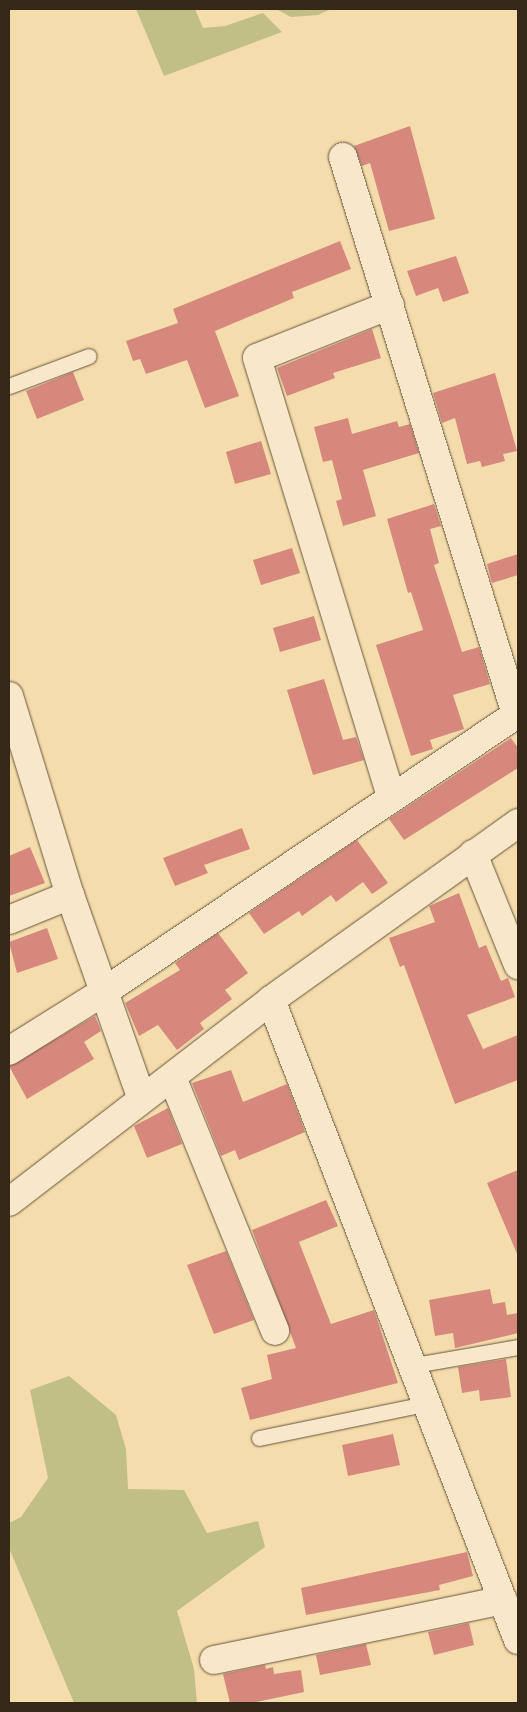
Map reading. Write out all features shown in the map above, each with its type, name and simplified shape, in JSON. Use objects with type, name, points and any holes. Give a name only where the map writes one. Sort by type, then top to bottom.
[{"type":"street","points":[[9,1051],[105,991],[391,796],[517,714],[343,157]]},
{"type":"street","points":[[390,305],[256,358],[391,796]]},
{"type":"street","points":[[9,696],[70,895],[142,1099]]},
{"type":"street","points":[[9,1202],[271,1000],[518,823]]},
{"type":"street","points":[[473,854],[518,965]]},
{"type":"street","points":[[9,920],[70,895]]},
{"type":"street","points":[[271,1000],[429,1403],[518,1640]]},
{"type":"street","points":[[172,1077],[274,1331]]},
{"type":"street","points":[[214,1660],[503,1600]]},
{"type":"lane","points":[[9,386],[89,356]]},
{"type":"lane","points":[[414,1365],[518,1348]]},
{"type":"lane","points":[[259,1438],[429,1403]]},
{"type":"shaded area","points":[[136,9],[195,9],[203,28],[225,26],[263,13],[282,32],[164,76]]},
{"type":"shaded area","points":[[276,9],[331,9],[318,15],[291,17]]},
{"type":"shaded area","points":[[69,1376],[116,1415],[126,1449],[128,1489],[184,1490],[207,1533],[258,1521],[265,1547],[177,1611],[194,1669],[197,1703],[74,1703],[9,1548],[9,1523],[21,1517],[48,1478],[30,1390]]},
{"type":"building","points":[[410,126],[435,219],[389,231],[370,163],[362,166],[354,146]]},
{"type":"building","points":[[340,241],[351,269],[292,292],[294,298],[215,331],[239,396],[205,408],[187,360],[146,374],[140,359],[133,361],[126,341],[178,323],[173,309]]},
{"type":"building","points":[[456,256],[469,293],[443,302],[438,288],[416,296],[407,271]]},
{"type":"building","points":[[372,329],[381,358],[333,373],[335,378],[287,396],[277,368]]},
{"type":"building","points":[[73,372],[84,400],[37,419],[26,391]]},
{"type":"building","points":[[495,373],[517,451],[503,454],[505,461],[482,467],[480,461],[467,464],[455,418],[442,423],[433,393]]},
{"type":"building","points":[[348,418],[352,434],[397,421],[399,427],[410,424],[419,453],[363,470],[376,516],[343,526],[336,501],[342,499],[332,460],[323,462],[314,427]]},
{"type":"building","points":[[261,441],[271,474],[235,484],[226,452]]},
{"type":"building","points":[[434,504],[441,526],[430,529],[439,563],[434,565],[462,652],[479,647],[490,684],[453,695],[464,729],[430,740],[433,749],[411,756],[376,645],[423,630],[411,592],[408,593],[387,519]]},
{"type":"building","points":[[292,548],[300,573],[261,585],[253,560]]},
{"type":"building","points":[[518,554],[518,575],[492,583],[487,564]]},
{"type":"building","points":[[314,616],[321,640],[280,652],[273,628]]},
{"type":"building","points":[[324,679],[343,740],[356,737],[364,760],[313,775],[287,690]]},
{"type":"building","points":[[511,738],[518,748],[518,768],[404,840],[389,819]]},
{"type":"building","points":[[242,828],[250,849],[204,865],[208,873],[175,886],[163,858]]},
{"type":"building","points":[[357,840],[388,883],[372,894],[363,882],[336,902],[331,895],[302,916],[299,911],[264,934],[249,913]]},
{"type":"building","points":[[30,847],[45,883],[9,896],[9,856]]},
{"type":"building","points":[[459,893],[479,948],[486,945],[501,981],[508,978],[515,997],[467,1015],[483,1049],[518,1035],[518,1080],[455,1104],[404,965],[400,967],[389,938],[435,922],[429,906]]},
{"type":"building","points":[[47,928],[58,959],[17,973],[9,942]]},
{"type":"building","points":[[218,933],[248,973],[225,990],[232,999],[200,1023],[204,1029],[177,1050],[158,1025],[139,1036],[125,1003],[180,970],[175,963]]},
{"type":"building","points":[[95,1016],[101,1031],[84,1042],[94,1059],[27,1099],[9,1066]]},
{"type":"building","points":[[231,1070],[243,1102],[287,1084],[305,1132],[239,1160],[235,1150],[221,1156],[192,1083]]},
{"type":"building","points":[[168,1108],[182,1144],[147,1158],[134,1126]]},
{"type":"building","points":[[518,1170],[518,1256],[487,1183]]},
{"type":"building","points":[[326,1200],[338,1226],[299,1242],[331,1324],[374,1310],[398,1383],[250,1420],[241,1388],[272,1379],[267,1355],[296,1348],[252,1230]]},
{"type":"building","points":[[226,1251],[254,1320],[214,1334],[187,1265]]},
{"type":"building","points":[[490,1289],[493,1304],[505,1302],[507,1315],[518,1313],[518,1333],[455,1348],[453,1333],[435,1336],[429,1300]]},
{"type":"building","points":[[506,1359],[511,1397],[480,1401],[479,1390],[462,1393],[458,1367]]},
{"type":"building","points":[[393,1434],[400,1465],[348,1476],[342,1445]]},
{"type":"building","points":[[467,1552],[473,1576],[439,1585],[440,1590],[306,1615],[301,1588]]},
{"type":"building","points":[[469,1623],[474,1645],[434,1655],[428,1632]]},
{"type":"building","points":[[366,1644],[371,1665],[320,1675],[316,1655]]},
{"type":"building","points":[[265,1665],[266,1669],[273,1667],[274,1674],[301,1670],[304,1692],[252,1703],[230,1703],[223,1674]]}]
